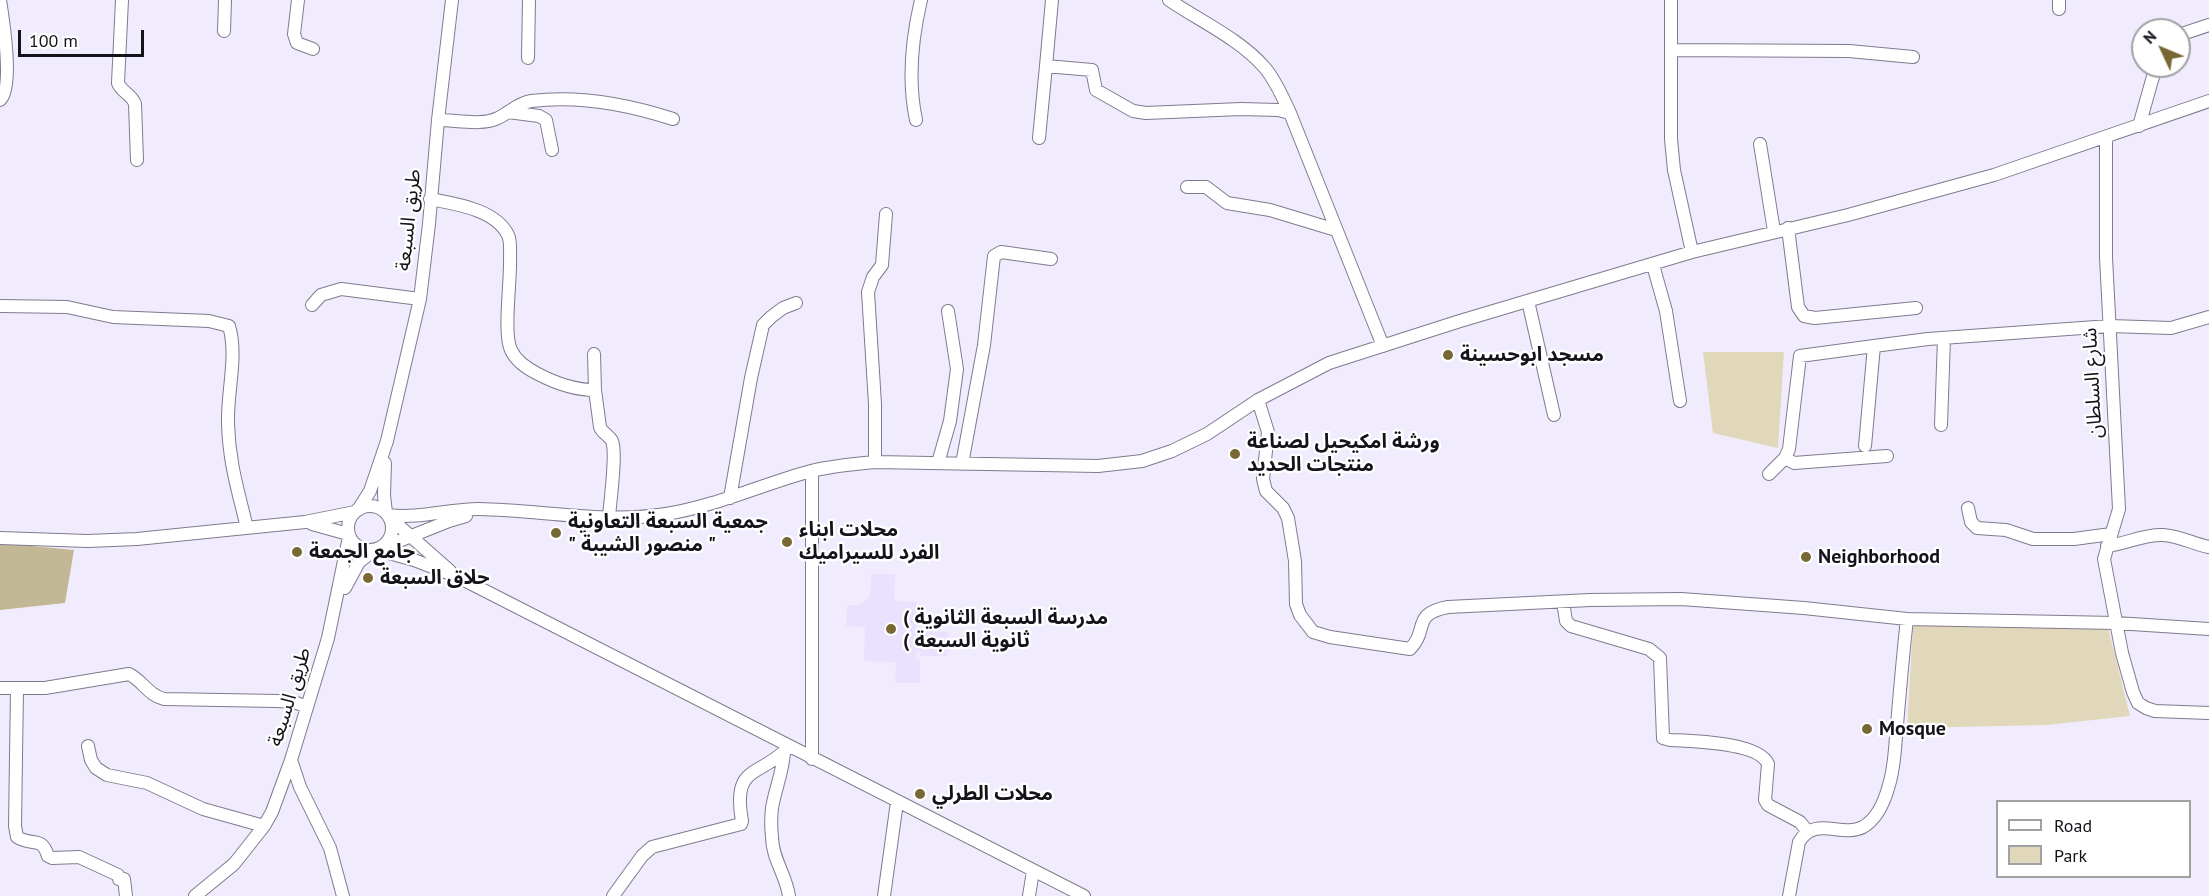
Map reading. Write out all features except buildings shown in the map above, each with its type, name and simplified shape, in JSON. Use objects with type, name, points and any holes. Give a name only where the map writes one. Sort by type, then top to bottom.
[{"type":"street","points":[[0,0],[7,68],[5,93],[0,100]]},
{"type":"street","points":[[122,0],[118,83],[119,87],[132,96],[135,104],[137,160]]},
{"type":"street","points":[[224,31],[225,0]]},
{"type":"street","points":[[298,0],[294,34],[297,43],[314,50]]},
{"type":"street","name":"طريق السبعة","points":[[387,441],[420,299],[452,0]]},
{"type":"street","points":[[528,58],[529,0]]},
{"type":"street","points":[[916,120],[912,99],[916,21],[921,0]]},
{"type":"street","points":[[1039,138],[1052,0]]},
{"type":"street","points":[[1169,0],[1256,59],[1274,82],[1290,113],[1383,346]]},
{"type":"street","points":[[1671,0],[1671,139],[1674,170],[1692,252]]},
{"type":"street","points":[[2191,32],[2209,25]]},
{"type":"street","points":[[1672,50],[1849,51],[1913,57]]},
{"type":"street","points":[[1046,66],[1092,70],[1094,86],[1099,93],[1120,102],[1133,111],[1146,113],[1241,109],[1290,113]]},
{"type":"street","points":[[2139,126],[2153,78]]},
{"type":"street","points":[[438,120],[487,121],[498,119],[529,101],[590,100],[673,119]]},
{"type":"street","points":[[388,515],[416,517],[461,510],[490,509],[609,517],[666,514],[730,498],[812,471],[875,462],[1098,466],[1142,461],[1172,452],[1207,434],[1258,400],[1329,363],[1692,252],[1848,215],[1994,176],[2209,101]]},
{"type":"street","points":[[508,112],[539,116],[546,120],[552,150]]},
{"type":"street","name":"شارع السلطان","points":[[2106,137],[2106,257],[2119,509],[2104,559],[2116,623],[2133,692],[2138,703],[2155,711],[2209,713]]},
{"type":"street","points":[[1760,144],[1774,231]]},
{"type":"street","points":[[1187,187],[1206,186],[1227,203],[1270,210],[1336,230]]},
{"type":"street","points":[[430,199],[466,207],[481,213],[501,226],[509,237],[511,270],[509,342],[510,349],[517,359],[531,371],[554,383],[578,389],[596,390]]},
{"type":"street","points":[[875,462],[875,404],[868,292],[870,283],[882,265],[886,214]]},
{"type":"street","points":[[1788,228],[1798,307],[1804,316],[1815,318],[1916,308]]},
{"type":"street","points":[[962,464],[984,345],[994,256],[1001,252],[1051,259]]},
{"type":"street","points":[[1653,265],[1666,310],[1680,401]]},
{"type":"street","points":[[312,305],[321,295],[341,289],[420,299]]},
{"type":"street","points":[[1528,301],[1554,416]]},
{"type":"street","points":[[730,498],[751,378],[763,325],[783,308],[796,303]]},
{"type":"street","points":[[0,306],[67,308],[114,317],[209,321],[227,324],[230,328],[233,351],[229,394],[229,450],[247,528]]},
{"type":"street","points":[[938,463],[950,420],[957,369],[948,311]]},
{"type":"street","points":[[1769,474],[1785,458],[1789,449],[1800,356],[1944,338],[2110,326],[2171,328],[2209,317]]},
{"type":"street","points":[[1941,425],[1944,338]]},
{"type":"street","points":[[1865,446],[1874,346]]},
{"type":"street","points":[[594,354],[600,427],[610,439],[614,451],[609,517]]},
{"type":"street","points":[[1258,400],[1268,432],[1263,479],[1266,491],[1283,508],[1288,518],[1295,561],[1296,604],[1306,626],[1313,632],[1330,637],[1410,649],[1426,615],[1432,610],[1448,607],[1681,599],[1804,608],[1907,619],[2116,623],[2209,629]]},
{"type":"street","points":[[349,536],[350,520],[370,491],[387,441]]},
{"type":"street","points":[[377,549],[387,543],[392,535],[393,526],[388,515],[384,477],[387,441]]},
{"type":"street","points":[[1785,458],[1794,463],[1887,456]]},
{"type":"street","points":[[812,471],[812,759]]},
{"type":"street","points":[[0,538],[88,541],[195,535],[305,522],[372,506],[388,515],[458,577]]},
{"type":"street","points":[[1968,508],[1971,522],[1977,528],[2006,530],[2033,539],[2109,540],[2122,545],[2155,535],[2165,535],[2188,539],[2209,547]]},
{"type":"street","points":[[377,549],[449,520],[490,509]]},
{"type":"street","points":[[305,522],[349,536],[359,548],[377,549],[458,577],[786,750],[812,759],[1084,896]]},
{"type":"street","name":"طريق السبعة","points":[[343,896],[330,848],[300,787],[291,760],[336,609],[349,536]]},
{"type":"street","name":"طريق السبعة","points":[[336,609],[353,570],[363,558],[377,549]]},
{"type":"street","points":[[1563,602],[1566,621],[1571,626],[1649,650],[1660,658],[1663,738],[1736,746],[1762,755],[1768,764],[1765,800],[1768,805],[1800,822],[1808,832]]},
{"type":"street","points":[[1789,896],[1799,842],[1808,832],[1819,828],[1858,829],[1866,825],[1875,815],[1884,800],[1893,768],[1907,619]]},
{"type":"street","points":[[0,688],[45,688],[129,674],[151,694],[164,699],[277,701],[294,702],[307,707]]},
{"type":"street","points":[[17,689],[15,826],[17,837],[41,843],[48,856],[52,858],[79,857],[118,875],[119,879],[124,879],[126,896]]},
{"type":"street","points":[[88,746],[91,760],[96,768],[107,775],[147,783],[203,809],[264,826]]},
{"type":"street","points":[[613,896],[642,856],[652,848],[741,824],[739,795],[743,781],[786,750]]},
{"type":"street","points":[[786,750],[782,775],[772,809],[772,837],[776,861],[789,896]]},
{"type":"street","points":[[195,896],[234,864],[264,826],[291,760]]},
{"type":"street","points":[[884,896],[897,802]]},
{"type":"street","points":[[1029,896],[1033,871]]},
{"type":"shaded area","points":[[0,543],[74,550],[65,603],[0,610]]},
{"type":"shaded area","name":"( مدرسة السبعة الثانوية ( ثانوية السبعة","points":[[871,574],[895,574],[894,601],[917,602],[917,610],[921,610],[921,622],[917,622],[917,641],[921,641],[921,631],[948,632],[947,656],[920,656],[920,652],[916,652],[916,659],[920,659],[920,683],[895,683],[896,662],[864,661],[865,627],[846,626],[847,605],[861,605],[870,596]]},
{"type":"green space","points":[[1703,352],[1784,352],[1778,448],[1713,433]]},
{"type":"green space","points":[[1913,625],[2108,627],[2130,716],[2047,725],[1907,728]]},
{"type":"place","name":"مسجد ابوحسينة","points":[[1448,355]]},
{"type":"place","name":"ورشة امكيحيل لصناعة منتجات الحديد","points":[[1235,454]]},
{"type":"place","name":"جمعية السبعة التعاونية \" منصور الشيبة \"","points":[[556,533]]},
{"type":"place","name":"محلات ابناء الفرد للسيراميك","points":[[787,542]]},
{"type":"place","name":"جامع الجمعة","points":[[297,552]]},
{"type":"place","name":"Neighborhood","points":[[1806,557]]},
{"type":"place","name":"حلاق السبعة","points":[[368,578]]},
{"type":"place","name":"( مدرسة السبعة الثانوية ( ثانوية السبعة","points":[[891,629]]},
{"type":"place","name":"Mosque","points":[[1867,729]]},
{"type":"place","name":"محلات الطرلي","points":[[920,794]]}]
